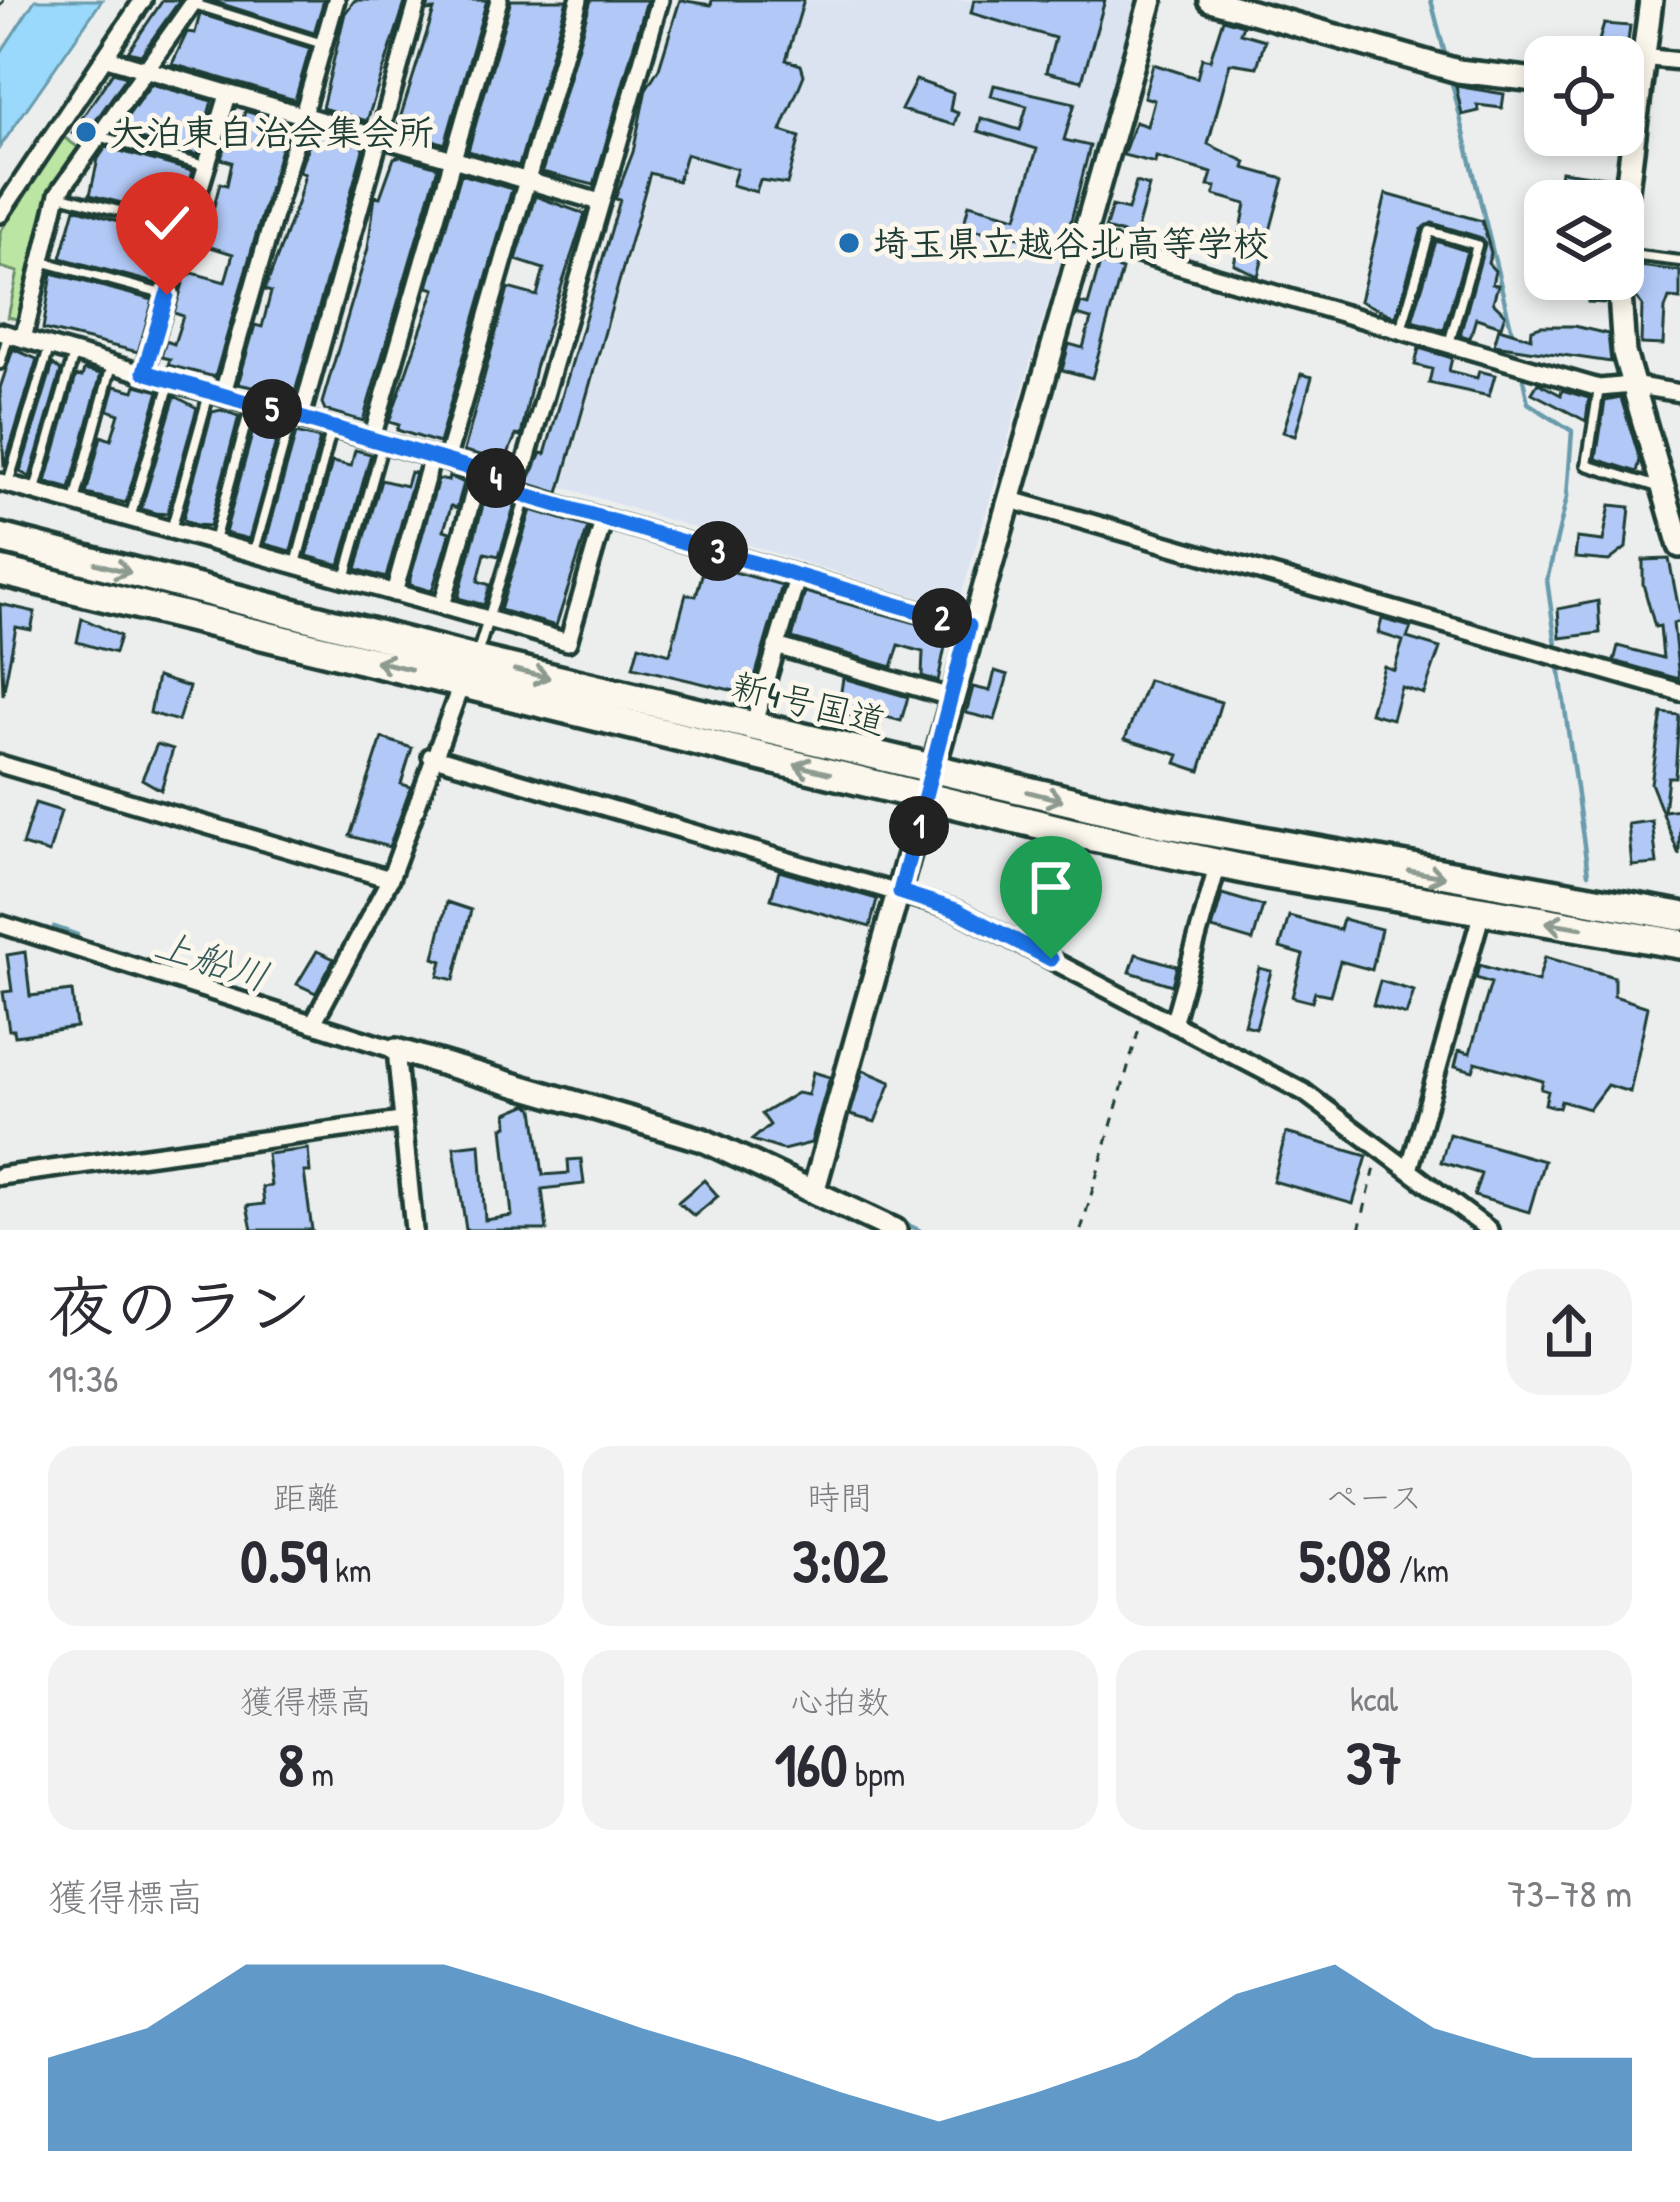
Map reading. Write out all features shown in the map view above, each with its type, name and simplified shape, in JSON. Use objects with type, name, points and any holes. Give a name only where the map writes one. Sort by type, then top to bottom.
[{"type":"highway","name":"新4号国道","points":[[0,538],[926,797],[1218,864],[1680,944]]},
{"type":"highway","name":"新4号国道","points":[[0,571],[753,726],[1271,847],[1680,916]]},
{"type":"street","points":[[0,214],[143,0]]},
{"type":"street","points":[[216,394],[337,0]]},
{"type":"street","points":[[296,416],[418,0]]},
{"type":"street","points":[[378,440],[452,157],[500,0]]},
{"type":"street","points":[[394,592],[578,0]]},
{"type":"street","points":[[497,478],[525,464],[660,0]]},
{"type":"street","points":[[816,1180],[900,892],[969,626],[1151,0]]},
{"type":"street","points":[[1210,0],[1449,69],[1524,78]]},
{"type":"street","points":[[1644,44],[1651,0]]},
{"type":"street","points":[[194,2],[103,137],[58,194],[44,262],[11,335],[378,440],[480,471],[527,496],[969,626]]},
{"type":"street","points":[[1644,57],[1680,61]]},
{"type":"street","points":[[107,58],[600,202]]},
{"type":"street","points":[[144,372],[228,95]]},
{"type":"street","points":[[1083,238],[1400,334],[1599,388],[1632,385],[1680,393]]},
{"type":"street","points":[[1622,300],[1632,385],[1680,546]]},
{"type":"street","points":[[442,606],[480,471]]},
{"type":"street","points":[[4,483],[568,642],[604,518]]},
{"type":"street","points":[[1008,499],[1680,692]]},
{"type":"street","points":[[753,726],[798,575]]},
{"type":"street","points":[[776,646],[950,697]]},
{"type":"street","points":[[313,1023],[390,879],[431,756],[468,671]]},
{"type":"street","points":[[431,756],[956,910],[1304,1092],[1489,1230]]},
{"type":"street","points":[[0,764],[390,879]]},
{"type":"street","points":[[1173,1024],[1218,864]]},
{"type":"street","points":[[1409,1170],[1483,912]]},
{"type":"street","points":[[0,924],[396,1050],[703,1140],[816,1180],[895,1230]]},
{"type":"street","points":[[396,1050],[414,1230]]},
{"type":"street","points":[[0,1176],[401,1121]]},
{"type":"lane","points":[[194,2],[324,45]]},
{"type":"lane","points":[[103,137],[206,166]]},
{"type":"lane","points":[[58,194],[187,230]]},
{"type":"lane","points":[[1400,334],[1430,231],[1477,245],[1448,347]]},
{"type":"lane","points":[[1644,257],[1680,261]]},
{"type":"lane","points":[[44,262],[167,295]]},
{"type":"lane","points":[[0,364],[11,335]]},
{"type":"lane","points":[[4,483],[50,346]]},
{"type":"lane","points":[[35,491],[74,353]]},
{"type":"lane","points":[[75,502],[113,363]]},
{"type":"lane","points":[[130,518],[171,381]]},
{"type":"lane","points":[[1599,388],[1586,465],[1663,488]]},
{"type":"lane","points":[[171,530],[216,394]]},
{"type":"lane","points":[[214,542],[252,404]]},
{"type":"lane","points":[[254,553],[296,416]]},
{"type":"lane","points":[[296,565],[333,427]]},
{"type":"lane","points":[[345,578],[378,440]]},
{"type":"lane","points":[[468,671],[492,620],[527,496]]},
{"type":"path","points":[[0,6],[4,0]]},
{"type":"path","points":[[1081,1230],[1145,1009]]},
{"type":"path","points":[[1359,1230],[1381,1149]]},
{"type":"shaded area","name":"埼玉県立越谷北高等学校","points":[[702,0],[1138,0],[957,610],[563,487]]},
{"type":"green space","points":[[62,136],[86,153],[55,194],[21,320],[8,317],[18,272],[0,267],[0,232]]},
{"type":"water","points":[[35,0],[102,0],[0,147],[0,54]]},
{"type":"building","points":[[163,0],[180,0],[141,55],[128,52]]},
{"type":"building","points":[[209,0],[324,0],[314,33]]},
{"type":"building","points":[[355,0],[406,0],[367,121],[322,108],[345,13]]},
{"type":"building","points":[[430,0],[487,0],[445,144],[397,128],[434,10],[427,11]]},
{"type":"building","points":[[511,0],[567,0],[519,166],[468,151]]},
{"type":"building","points":[[591,0],[647,0],[594,185],[542,172]]},
{"type":"building","points":[[680,0],[711,5],[712,0],[804,0],[786,60],[801,65],[804,75],[781,131],[800,137],[787,184],[760,180],[756,192],[732,185],[737,169],[686,154],[678,181],[650,173],[559,493],[527,483],[541,453],[545,454],[620,200],[615,199],[633,152],[646,89],[659,68]]},
{"type":"building","points":[[974,0],[1105,0],[1082,81],[1046,72],[1055,38],[971,13]]},
{"type":"building","points":[[200,14],[310,48],[295,100],[172,64],[187,32],[195,33]]},
{"type":"building","points":[[1223,19],[1243,25],[1240,33],[1265,40],[1257,67],[1230,63],[1208,144],[1246,162],[1244,168],[1284,179],[1258,276],[1234,264],[1246,204],[1214,195],[1216,187],[1208,186],[1212,173],[1156,157],[1155,163],[1123,155],[1135,122],[1147,126],[1154,100],[1144,97],[1153,64],[1197,78],[1202,58],[1210,60]]},
{"type":"building","points":[[1604,24],[1630,26],[1629,36],[1600,36]]},
{"type":"building","points":[[113,72],[127,76],[82,140],[72,133]]},
{"type":"building","points":[[916,80],[953,93],[950,110],[958,113],[954,125],[901,110]]},
{"type":"building","points":[[151,84],[212,101],[197,155],[116,132]]},
{"type":"building","points":[[994,85],[1075,103],[1064,140],[1090,146],[1065,244],[963,228],[969,204],[1017,217],[1037,149],[978,131],[981,118],[1020,130],[1027,106],[991,96]]},
{"type":"building","points":[[1456,86],[1504,94],[1502,108],[1477,105],[1479,111],[1462,115]]},
{"type":"building","points":[[245,111],[286,123],[287,128],[215,377],[168,365],[170,359],[161,357],[166,341],[174,344],[183,316],[174,313],[185,277],[193,273],[225,282],[233,254],[204,245],[220,183],[227,185],[232,162],[221,159],[226,143],[237,143]]},
{"type":"building","points":[[313,131],[361,145],[363,150],[294,396],[238,384],[255,325],[262,327],[271,292],[265,290],[298,201],[305,174],[299,172]]},
{"type":"building","points":[[106,147],[192,171],[180,213],[90,195],[98,159]]},
{"type":"building","points":[[394,158],[438,167],[363,421],[325,410],[322,403],[368,248],[375,196],[380,197]]},
{"type":"building","points":[[1561,171],[1613,178],[1613,180],[1560,180]]},
{"type":"building","points":[[461,174],[512,189],[439,443],[397,430],[399,425],[389,422],[435,289],[428,287]]},
{"type":"building","points":[[1136,182],[1149,186],[1135,237],[1105,229],[1112,206],[1128,210]]},
{"type":"building","points":[[1386,194],[1482,221],[1491,253],[1488,263],[1495,271],[1492,284],[1498,285],[1493,302],[1505,314],[1501,326],[1476,318],[1470,338],[1460,335],[1485,244],[1479,237],[1432,223],[1422,229],[1396,317],[1360,301]]},
{"type":"building","points":[[535,196],[585,214],[535,368],[521,436],[516,435],[505,461],[464,451],[508,288],[537,296],[544,269],[516,260]]},
{"type":"building","points":[[75,208],[172,237],[158,284],[61,258]]},
{"type":"building","points":[[1436,241],[1467,251],[1444,330],[1412,321]]},
{"type":"building","points":[[1100,263],[1122,270],[1092,378],[1062,370],[1069,344],[1083,348],[1091,319],[1077,315],[1081,303],[1088,305]]},
{"type":"building","points":[[1644,267],[1680,271],[1680,299],[1669,298],[1663,345],[1641,344],[1638,300],[1644,300]]},
{"type":"building","points":[[52,273],[153,300],[138,352],[43,329]]},
{"type":"building","points":[[1574,326],[1608,334],[1611,362],[1494,345],[1499,328],[1531,338],[1532,329]]},
{"type":"building","points":[[1419,348],[1452,358],[1449,371],[1477,378],[1479,371],[1495,375],[1489,396],[1429,383],[1432,369],[1415,365]]},
{"type":"building","points":[[13,349],[37,359],[4,467],[0,388]]},
{"type":"building","points":[[53,364],[61,371],[30,477],[20,472]]},
{"type":"building","points":[[84,370],[101,374],[70,489],[46,482],[76,376],[82,377]]},
{"type":"building","points":[[1301,374],[1312,377],[1295,436],[1283,432]]},
{"type":"building","points":[[1538,383],[1561,395],[1562,390],[1589,398],[1586,421],[1532,393]]},
{"type":"building","points":[[136,385],[159,391],[126,503],[86,494],[101,436],[111,440],[119,414],[108,410],[115,386],[134,391]]},
{"type":"building","points":[[175,396],[197,408],[167,514],[155,513],[141,509]]},
{"type":"building","points":[[1621,398],[1640,460],[1637,472],[1596,459],[1605,401]]},
{"type":"building","points":[[212,412],[239,416],[210,526],[196,525],[183,519]]},
{"type":"building","points":[[256,420],[280,427],[249,539],[225,533]]},
{"type":"building","points":[[296,433],[320,439],[291,551],[265,544]]},
{"type":"building","points":[[355,450],[371,454],[340,565],[307,556],[332,462],[351,466]]},
{"type":"building","points":[[410,472],[415,473],[386,578],[356,569],[381,480],[406,486]]},
{"type":"building","points":[[449,476],[464,483],[457,508],[451,506],[444,530],[450,532],[432,591],[410,585],[410,579],[438,479],[448,481]]},
{"type":"building","points":[[486,494],[515,504],[499,556],[485,553],[478,581],[490,585],[484,605],[458,598]]},
{"type":"building","points":[[1610,505],[1630,507],[1626,548],[1609,561],[1575,558],[1577,538],[1603,541]]},
{"type":"building","points":[[531,510],[588,527],[556,626],[500,610]]},
{"type":"building","points":[[1669,559],[1680,615],[1680,622],[1673,623],[1679,679],[1614,661],[1618,646],[1663,658],[1660,626],[1655,627],[1643,584],[1643,560]]},
{"type":"building","points":[[705,564],[782,585],[755,677],[747,679],[743,693],[633,667],[639,645],[670,654],[686,594],[696,596]]},
{"type":"building","points":[[805,592],[948,632],[938,681],[922,676],[923,652],[899,645],[892,667],[792,638]]},
{"type":"building","points":[[1598,601],[1600,633],[1560,638],[1558,609]]},
{"type":"building","points":[[0,604],[35,612],[31,630],[16,627],[3,695]]},
{"type":"building","points":[[82,618],[120,636],[115,653],[77,642]]},
{"type":"building","points":[[1382,619],[1411,627],[1407,638],[1440,648],[1424,694],[1401,687],[1392,719],[1370,713],[1384,666],[1394,670],[1403,641],[1378,633]]},
{"type":"building","points":[[995,671],[1008,675],[995,720],[966,713],[973,687],[990,691]]},
{"type":"building","points":[[157,677],[189,687],[178,721],[150,713]]},
{"type":"building","points":[[843,678],[908,697],[901,721],[883,716],[881,725],[838,712]]},
{"type":"building","points":[[1148,680],[1221,702],[1200,771],[1176,763],[1179,755],[1125,739]]},
{"type":"building","points":[[1662,713],[1679,715],[1675,777],[1668,777],[1664,811],[1680,809],[1679,855],[1651,783]]},
{"type":"building","points":[[382,738],[412,748],[401,784],[411,787],[389,847],[350,836]]},
{"type":"building","points":[[157,744],[173,749],[161,790],[142,779]]},
{"type":"building","points":[[35,803],[61,811],[49,853],[22,845]]},
{"type":"building","points":[[1652,821],[1657,864],[1632,866],[1628,824]]},
{"type":"building","points":[[779,871],[877,899],[870,927],[771,899]]},
{"type":"building","points":[[1222,894],[1263,906],[1253,941],[1212,929]]},
{"type":"building","points":[[447,902],[471,910],[454,980],[438,976],[442,961],[434,958]]},
{"type":"building","points":[[1289,916],[1340,930],[1343,919],[1381,929],[1372,970],[1340,961],[1330,995],[1315,992],[1312,1002],[1292,997],[1303,955],[1280,948]]},
{"type":"building","points":[[317,951],[334,959],[316,993],[297,984]]},
{"type":"building","points":[[25,952],[30,996],[72,991],[76,1027],[15,1036],[9,1030],[3,992],[12,991],[7,955]]},
{"type":"building","points":[[1136,954],[1177,966],[1172,985],[1130,972]]},
{"type":"building","points":[[1545,957],[1614,977],[1614,996],[1648,1007],[1630,1092],[1607,1085],[1589,1109],[1561,1101],[1559,1108],[1545,1104],[1548,1091],[1541,1089],[1543,1081],[1476,1062],[1473,1071],[1455,1066],[1459,1050],[1470,1053],[1491,983],[1476,978],[1479,965],[1538,982]]},
{"type":"building","points":[[1259,968],[1271,971],[1256,1028],[1244,1025]]},
{"type":"building","points":[[1380,981],[1414,991],[1406,1015],[1373,1005]]},
{"type":"building","points":[[863,1070],[891,1082],[875,1122],[850,1115]]},
{"type":"building","points":[[813,1072],[830,1077],[811,1143],[783,1150],[752,1140],[770,1125],[762,1114],[797,1093],[808,1095]]},
{"type":"building","points":[[528,1104],[534,1109],[543,1175],[569,1173],[568,1160],[581,1159],[584,1184],[542,1189],[547,1230],[466,1230],[454,1147],[480,1144],[485,1220],[512,1216],[503,1127],[508,1126],[507,1113]]},
{"type":"building","points":[[1286,1133],[1367,1156],[1353,1204],[1273,1181]]},
{"type":"building","points":[[1449,1134],[1544,1161],[1529,1212],[1474,1196],[1481,1174],[1441,1162]]},
{"type":"building","points":[[308,1149],[310,1172],[304,1172],[312,1230],[252,1230],[247,1206],[264,1204],[262,1187],[271,1186],[267,1154]]},
{"type":"building","points":[[704,1180],[718,1196],[694,1216],[678,1202]]},
{"type":"waterway","points":[[1431,0],[1447,62]]},
{"type":"waterway","points":[[1451,79],[1513,336]]},
{"type":"waterway","points":[[1521,370],[1528,403],[1572,431],[1567,497],[1547,580],[1588,874]]},
{"type":"waterway","name":"上船川","points":[[54,927],[77,935]]},
{"type":"waterway","name":"上船川","points":[[438,1049],[558,1086]]},
{"type":"waterway","name":"上船川","points":[[572,1090],[613,1103]]},
{"type":"waterway","name":"上船川","points":[[897,1220],[919,1230]]},
{"type":"place","name":"大泊東自治会集会所","points":[[86,132]]},
{"type":"place","name":"埼玉県立越谷北高等学校","points":[[849,243]]},
{"type":"route","points":[[167,295],[144,372],[480,471],[527,496],[969,626],[900,892],[956,910],[1051,959]]}]
